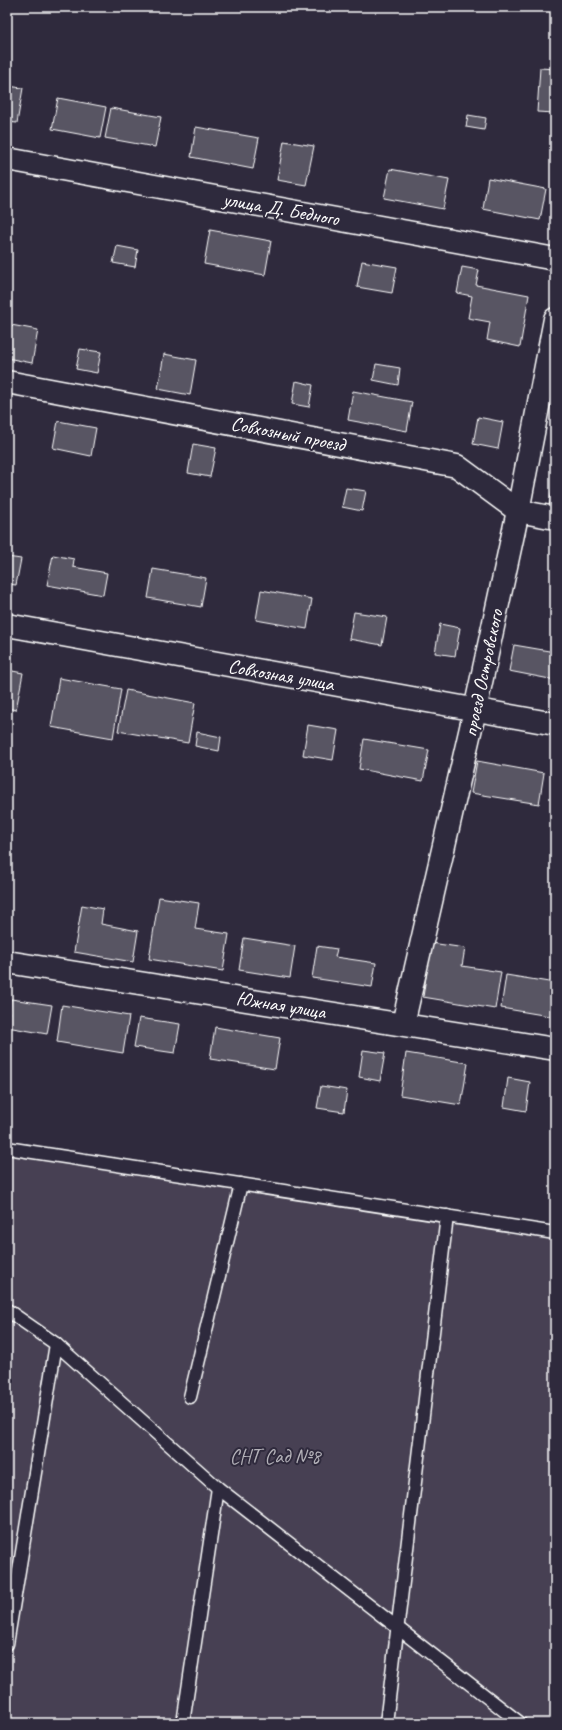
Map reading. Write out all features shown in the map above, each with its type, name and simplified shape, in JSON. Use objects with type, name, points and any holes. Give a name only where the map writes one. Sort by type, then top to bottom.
[{"type":"street","name":"улица Д. Бедного","points":[[7,159],[555,259]]},
{"type":"street","name":"проезд Островского","points":[[403,1024],[475,710],[518,511],[555,319]]},
{"type":"street","name":"Совхозный проезд","points":[[7,382],[457,466],[518,511],[555,518]]},
{"type":"street","name":"Совхозная улица","points":[[7,625],[555,724]]},
{"type":"street","name":"Южная улица","points":[[7,962],[555,1048]]},
{"type":"lane","points":[[7,1148],[555,1232]]},
{"type":"lane","points":[[190,1397],[241,1184]]},
{"type":"lane","points":[[386,1723],[447,1216]]},
{"type":"lane","points":[[7,1310],[56,1344],[218,1488],[520,1723]]},
{"type":"lane","points":[[7,1644],[56,1344]]},
{"type":"lane","points":[[183,1723],[218,1488]]},
{"type":"green space","name":"СНТ Сад №8","points":[[7,1142],[555,1230],[555,1723],[7,1723]]},
{"type":"building","points":[[540,68],[555,69],[555,113],[537,112]]},
{"type":"building","points":[[7,86],[23,88],[17,123],[7,122]]},
{"type":"building","points":[[58,98],[106,107],[100,138],[52,129]]},
{"type":"building","points":[[111,108],[161,117],[155,147],[105,138]]},
{"type":"building","points":[[468,115],[486,118],[484,130],[466,127]]},
{"type":"building","points":[[196,127],[259,138],[253,169],[191,157]]},
{"type":"building","points":[[284,141],[314,146],[306,185],[277,180]]},
{"type":"building","points":[[390,169],[449,180],[443,209],[384,198]]},
{"type":"building","points":[[488,178],[546,189],[540,220],[483,209]]},
{"type":"building","points":[[210,230],[271,241],[265,275],[204,264]]},
{"type":"building","points":[[117,246],[138,250],[135,267],[113,263]]},
{"type":"building","points":[[362,261],[397,267],[392,293],[357,287]]},
{"type":"building","points":[[462,267],[479,270],[476,285],[529,295],[520,347],[487,340],[490,322],[468,318],[472,296],[457,293]]},
{"type":"building","points":[[11,325],[38,330],[32,363],[7,358]]},
{"type":"building","points":[[80,349],[101,352],[97,373],[76,369]]},
{"type":"building","points":[[164,354],[196,360],[190,395],[158,389]]},
{"type":"building","points":[[376,364],[400,368],[398,385],[373,380]]},
{"type":"building","points":[[296,381],[313,385],[309,407],[292,404]]},
{"type":"building","points":[[353,391],[412,402],[407,431],[348,420]]},
{"type":"building","points":[[478,417],[503,422],[498,449],[473,444]]},
{"type":"building","points":[[58,421],[96,428],[91,456],[53,448]]},
{"type":"building","points":[[193,444],[216,448],[210,477],[188,473]]},
{"type":"building","points":[[553,485],[555,485],[555,512],[548,511]]},
{"type":"building","points":[[346,488],[366,491],[362,511],[342,507]]},
{"type":"building","points":[[53,555],[74,559],[73,567],[107,573],[103,595],[47,585]]},
{"type":"building","points":[[7,557],[21,559],[16,585],[7,584]]},
{"type":"building","points":[[153,569],[206,578],[201,607],[148,598]]},
{"type":"building","points":[[261,590],[312,599],[307,629],[256,620]]},
{"type":"building","points":[[354,612],[387,617],[382,645],[349,639]]},
{"type":"building","points":[[440,624],[460,628],[455,656],[435,653]]},
{"type":"building","points":[[514,645],[555,652],[555,680],[509,671]]},
{"type":"building","points":[[7,670],[23,673],[16,710],[7,708]]},
{"type":"building","points":[[59,678],[121,689],[113,738],[51,727]]},
{"type":"building","points":[[126,690],[195,703],[188,743],[118,731]]},
{"type":"building","points":[[308,725],[338,730],[333,760],[303,755]]},
{"type":"building","points":[[197,732],[221,737],[219,751],[195,746]]},
{"type":"building","points":[[364,739],[429,750],[423,781],[359,769]]},
{"type":"building","points":[[477,761],[544,773],[539,804],[471,793]]},
{"type":"building","points":[[159,897],[199,903],[195,929],[229,934],[223,971],[149,959]]},
{"type":"building","points":[[82,905],[103,909],[101,924],[138,931],[133,962],[74,952]]},
{"type":"building","points":[[244,938],[295,946],[290,978],[239,970]]},
{"type":"building","points":[[431,943],[465,948],[462,966],[501,972],[495,1009],[423,997]]},
{"type":"building","points":[[317,946],[337,949],[335,957],[376,963],[372,987],[312,978]]},
{"type":"building","points":[[506,975],[555,983],[555,1017],[501,1008]]},
{"type":"building","points":[[11,999],[52,1005],[47,1034],[7,1027]]},
{"type":"building","points":[[62,1005],[129,1016],[123,1053],[57,1042]]},
{"type":"building","points":[[139,1018],[180,1024],[175,1053],[134,1047]]},
{"type":"building","points":[[215,1027],[280,1038],[275,1069],[210,1059]]},
{"type":"building","points":[[363,1050],[385,1053],[380,1081],[359,1077]]},
{"type":"building","points":[[406,1053],[468,1063],[461,1105],[400,1095]]},
{"type":"building","points":[[508,1078],[530,1082],[526,1111],[504,1107]]},
{"type":"building","points":[[321,1086],[347,1090],[344,1112],[317,1108]]}]
